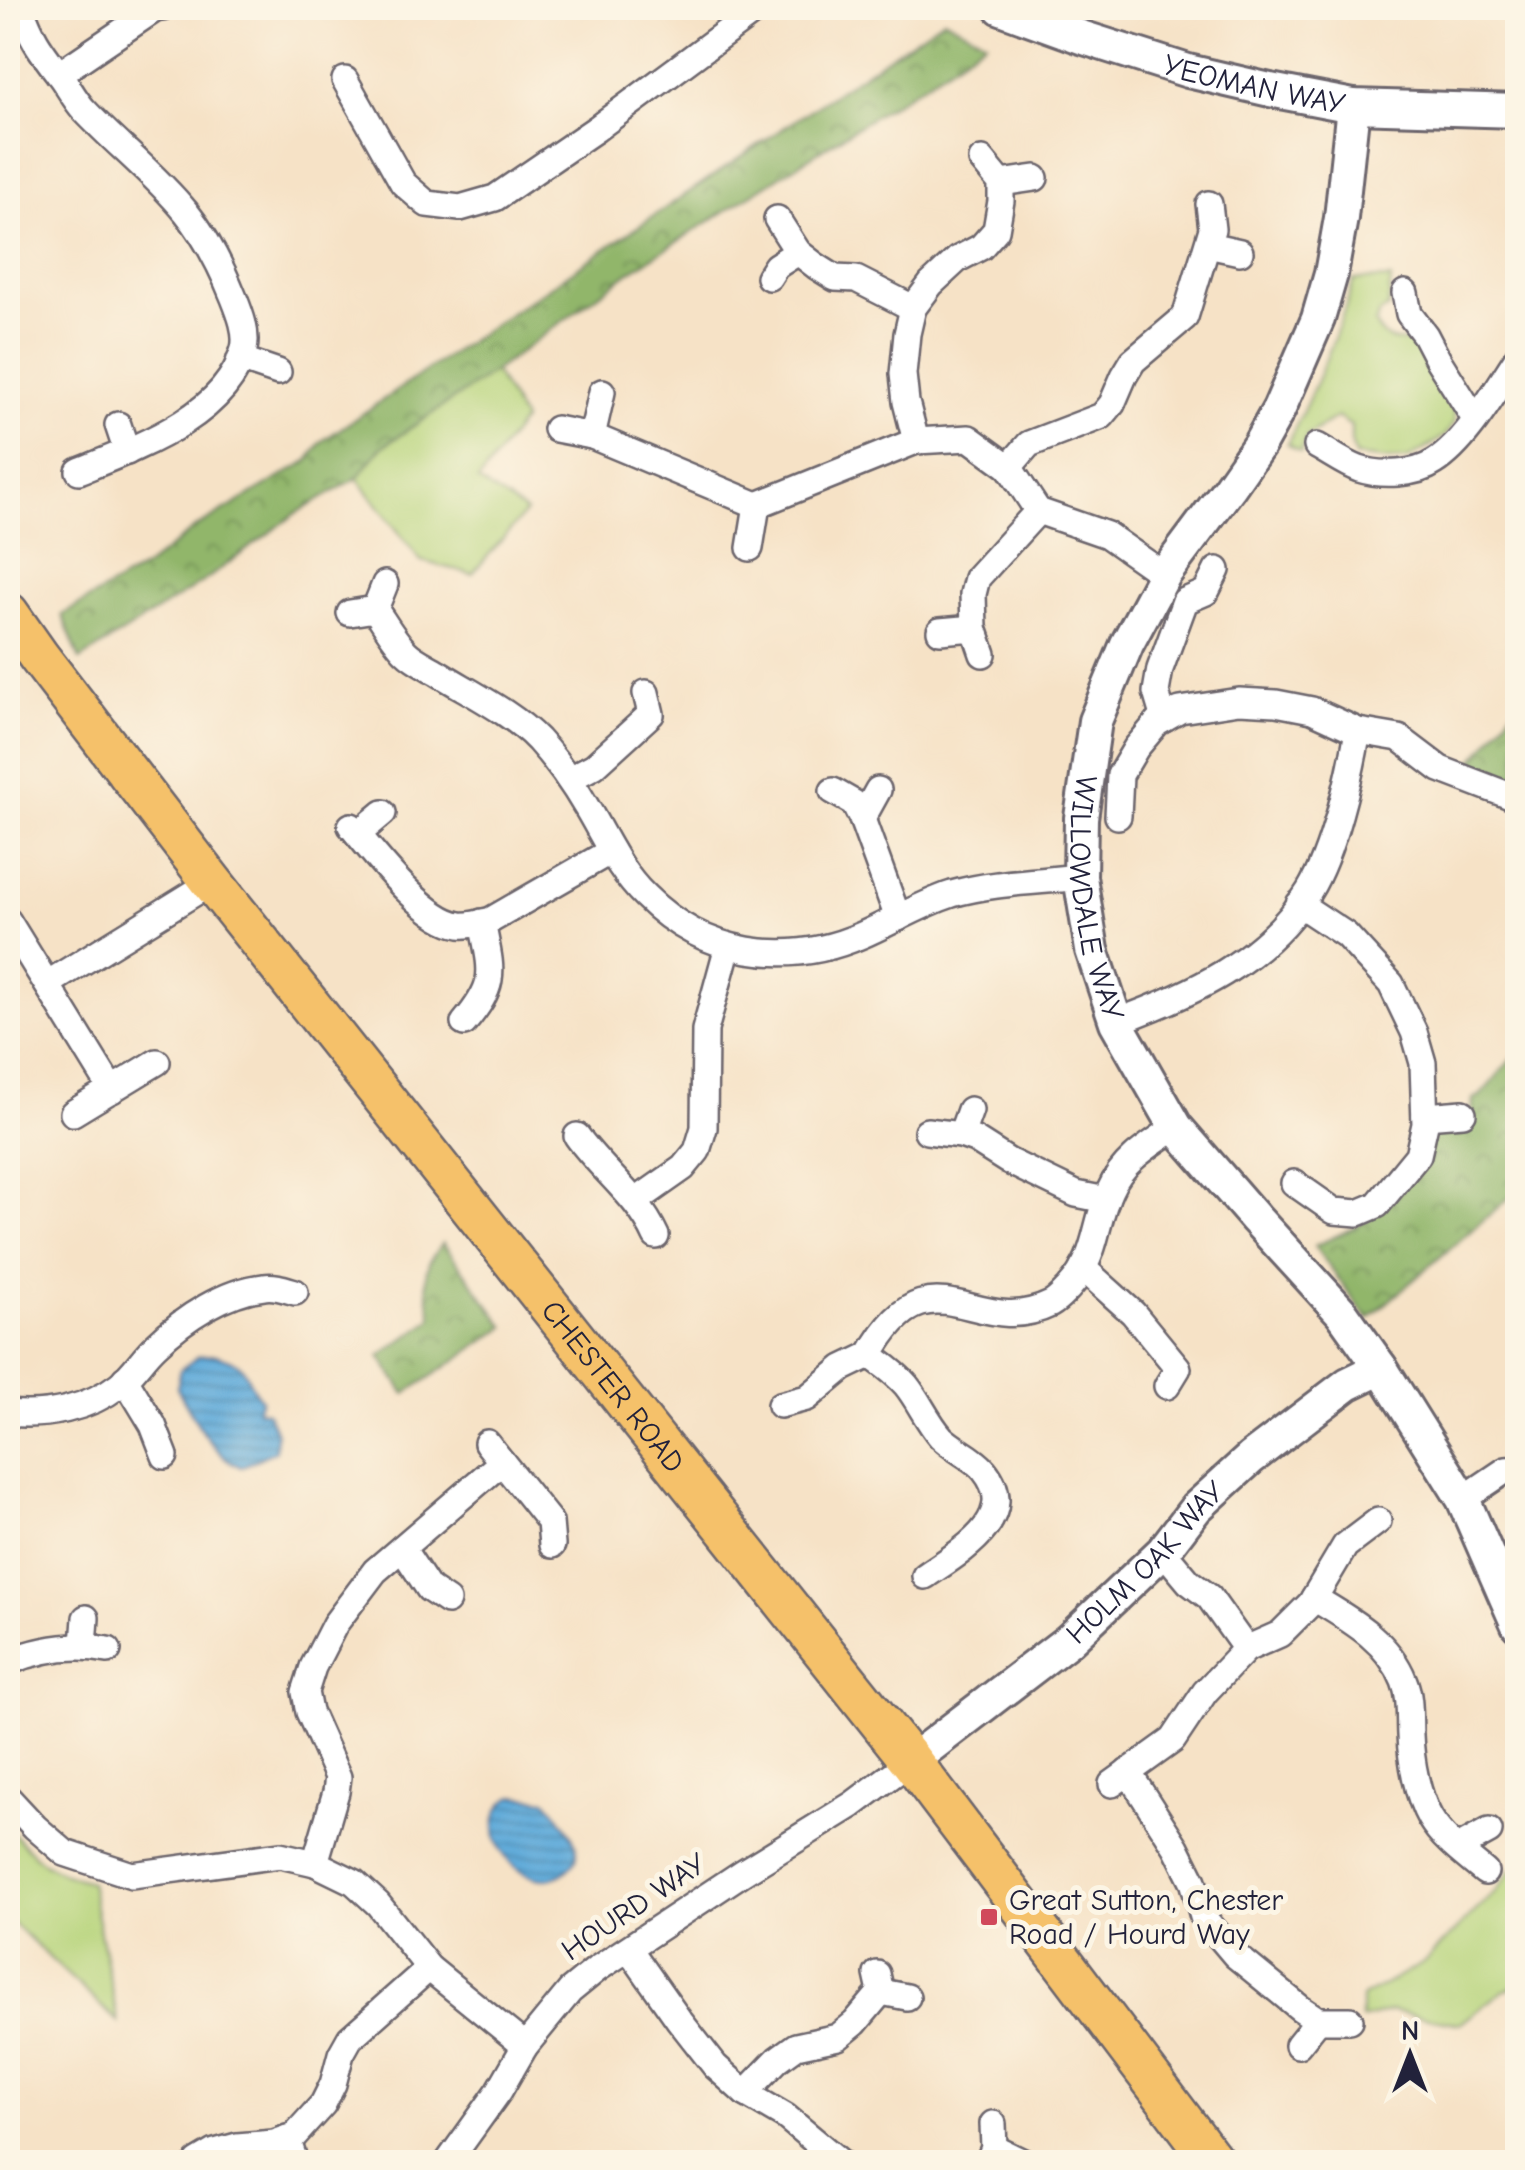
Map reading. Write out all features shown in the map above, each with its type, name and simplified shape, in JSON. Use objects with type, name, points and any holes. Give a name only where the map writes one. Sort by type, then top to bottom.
[{"type":"main road","name":"CHESTER ROAD","points":[[8,613],[212,882],[911,1761],[1214,2162]]},
{"type":"street","points":[[21,8],[31,36],[82,108],[186,212],[210,246],[242,318],[245,346],[233,376],[210,404],[162,434],[79,472]]},
{"type":"street","points":[[59,74],[162,8]]},
{"type":"street","points":[[345,80],[403,183],[427,204],[460,208],[495,198],[519,182],[759,8]]},
{"type":"street","name":"YEOMAN WAY","points":[[1001,8],[1188,71],[1270,90],[1353,106],[1518,111]]},
{"type":"street","name":"WILLOWDALE WAY","points":[[1353,106],[1341,218],[1318,319],[1259,445],[1164,575],[1127,644],[1095,721],[1081,818],[1080,877],[1092,950],[1116,1022],[1176,1127],[1342,1312],[1382,1368],[1463,1499],[1518,1625]]},
{"type":"street","points":[[916,441],[903,374],[913,308],[932,284],[958,260],[981,247],[996,230],[1002,183],[982,160]]},
{"type":"street","points":[[1002,183],[1036,178]]},
{"type":"street","points":[[1009,467],[1030,444],[1102,416],[1133,361],[1185,317],[1212,229],[1209,204]]},
{"type":"street","points":[[777,219],[798,252],[836,278],[856,279],[913,308]]},
{"type":"street","points":[[1208,245],[1240,252]]},
{"type":"street","points":[[769,277],[776,266],[798,252]]},
{"type":"street","points":[[1405,293],[1409,314],[1475,420]]},
{"type":"street","points":[[1317,446],[1358,469],[1413,472],[1435,462],[1458,441],[1518,357]]},
{"type":"street","points":[[240,359],[278,372]]},
{"type":"street","points":[[592,436],[602,392]]},
{"type":"street","points":[[118,425],[127,452]]},
{"type":"street","points":[[556,429],[592,436],[757,505],[916,441],[969,438],[1009,467],[1038,511],[1107,535],[1164,575]]},
{"type":"street","points":[[750,548],[757,505]]},
{"type":"street","points":[[983,654],[974,628],[976,578],[1038,511]]},
{"type":"street","points":[[1164,719],[1156,692],[1160,669],[1185,601],[1206,592],[1216,570]]},
{"type":"street","points":[[385,584],[362,611],[406,652],[520,724],[537,740],[569,778],[619,865],[643,894],[666,916],[702,938],[765,953],[829,948],[950,895],[978,888],[1080,877]]},
{"type":"street","points":[[940,631],[974,628]]},
{"type":"street","points":[[1118,816],[1120,775],[1157,723],[1180,710],[1239,701],[1276,702],[1312,710],[1358,731],[1399,738],[1440,769],[1518,799]]},
{"type":"street","points":[[569,778],[594,766],[657,709]]},
{"type":"street","points":[[1116,1022],[1192,992],[1227,972],[1261,948],[1299,904],[1324,858],[1358,731]]},
{"type":"street","points":[[862,818],[878,790]]},
{"type":"street","points":[[833,791],[854,803],[862,818],[898,918]]},
{"type":"street","points":[[383,813],[354,830],[419,903],[456,924],[482,922],[510,910],[611,851]]},
{"type":"street","points":[[46,984],[212,882]]},
{"type":"street","points":[[1294,1183],[1334,1211],[1358,1213],[1377,1205],[1418,1155],[1424,1116],[1423,1063],[1414,1032],[1391,984],[1346,935],[1299,904]]},
{"type":"street","points":[[8,921],[112,1090]]},
{"type":"street","points":[[464,1023],[487,992],[490,978],[482,922]]},
{"type":"street","points":[[636,1201],[683,1168],[698,1151],[704,1128],[705,1030],[728,946]]},
{"type":"street","points":[[73,1113],[157,1062]]},
{"type":"street","points":[[962,1136],[970,1110]]},
{"type":"street","points":[[1424,1116],[1464,1113]]},
{"type":"street","points":[[780,1405],[807,1398],[843,1368],[870,1355],[878,1340],[911,1304],[938,1300],[998,1314],[1027,1314],[1056,1301],[1076,1280],[1094,1248],[1109,1190],[1128,1161],[1176,1127]]},
{"type":"street","points":[[927,1131],[975,1140],[1076,1194],[1106,1200]]},
{"type":"street","points":[[576,1136],[636,1201],[656,1236]]},
{"type":"street","points":[[1083,1268],[1133,1312],[1181,1371]]},
{"type":"street","points":[[8,1413],[59,1412],[94,1400],[125,1379],[175,1328],[225,1298],[268,1286],[295,1292]]},
{"type":"street","points":[[870,1355],[903,1381],[945,1441],[982,1468],[992,1482],[995,1504],[990,1525],[972,1544],[926,1577]]},
{"type":"street","name":"HOLM OAK WAY","points":[[911,1761],[1069,1640],[1162,1550],[1196,1508],[1251,1458],[1348,1384],[1382,1368]]},
{"type":"street","points":[[125,1379],[153,1425],[165,1456]]},
{"type":"street","points":[[315,1863],[338,1777],[309,1712],[306,1692],[313,1667],[335,1624],[375,1571],[494,1453],[550,1522],[552,1545]]},
{"type":"street","points":[[1463,1499],[1506,1470],[1518,1469]]},
{"type":"street","points":[[1350,2020],[1318,2020],[1235,1955],[1203,1917],[1193,1881],[1176,1847],[1120,1778],[1173,1740],[1205,1692],[1246,1649],[1280,1634],[1314,1598],[1345,1546],[1378,1521]]},
{"type":"street","points":[[402,1548],[432,1599]]},
{"type":"street","points":[[1162,1550],[1209,1597],[1246,1649]]},
{"type":"street","points":[[1314,1598],[1363,1628],[1387,1651],[1404,1680],[1418,1787],[1429,1816],[1443,1835],[1485,1872]]},
{"type":"street","points":[[8,1662],[34,1651],[96,1647],[86,1618]]},
{"type":"street","name":"HOURD WAY","points":[[448,2162],[500,2091],[524,2046],[570,1991],[597,1969],[852,1804],[911,1761]]},
{"type":"street","points":[[8,1798],[65,1854],[132,1875],[280,1855],[315,1863],[354,1882],[378,1904],[429,1968],[524,2046]]},
{"type":"street","points":[[1458,1848],[1489,1831]]},
{"type":"street","points":[[629,1949],[715,2066],[745,2094],[786,2117],[840,2162]]},
{"type":"street","points":[[198,2162],[237,2146],[274,2143],[291,2150],[294,2136],[324,2104],[350,2038],[429,1968]]},
{"type":"street","points":[[745,2094],[796,2046],[838,2037],[888,1988]]},
{"type":"street","points":[[1298,2045],[1318,2020]]},
{"type":"street","points":[[991,2145],[1023,2162]]},
{"type":"green space","points":[[944,19],[986,41],[628,273],[381,448],[357,478],[295,514],[207,579],[80,660],[62,615],[148,565],[195,528],[308,461],[321,442]]},
{"type":"green space","points":[[1391,279],[1388,308],[1375,323],[1391,340],[1414,342],[1432,376],[1453,398],[1455,421],[1446,435],[1408,459],[1355,456],[1351,426],[1337,417],[1306,437],[1301,452],[1287,444],[1324,364],[1354,280]]},
{"type":"green space","points":[[494,371],[523,420],[478,481],[526,512],[472,574],[421,561],[357,478],[381,448]]},
{"type":"green space","points":[[1517,705],[1517,789],[1467,769]]},
{"type":"green space","points":[[1517,1053],[1517,1191],[1368,1319],[1314,1246],[1357,1226],[1394,1198],[1432,1138],[1454,1122],[1472,1118],[1473,1099]]},
{"type":"green space","points":[[443,1243],[505,1327],[405,1394],[380,1356],[432,1319],[427,1271]]},
{"type":"green space","points":[[8,1828],[44,1862],[90,1882],[118,2022],[8,1919]]},
{"type":"green space","points":[[1517,1862],[1517,1986],[1503,1991],[1460,2024],[1392,2011],[1361,2019],[1361,1998],[1422,1964],[1497,1890]]},
{"type":"water","points":[[215,1355],[242,1367],[261,1399],[257,1410],[267,1412],[276,1433],[275,1451],[241,1467],[212,1444],[177,1388],[181,1369],[199,1356]]},
{"type":"water","points":[[514,1796],[546,1800],[570,1834],[576,1858],[559,1876],[546,1879],[522,1872],[502,1852],[496,1817],[503,1804]]},
{"type":"place","name":"Great Sutton, Chester Road / Hourd Way","points":[[989,1917]]}]
